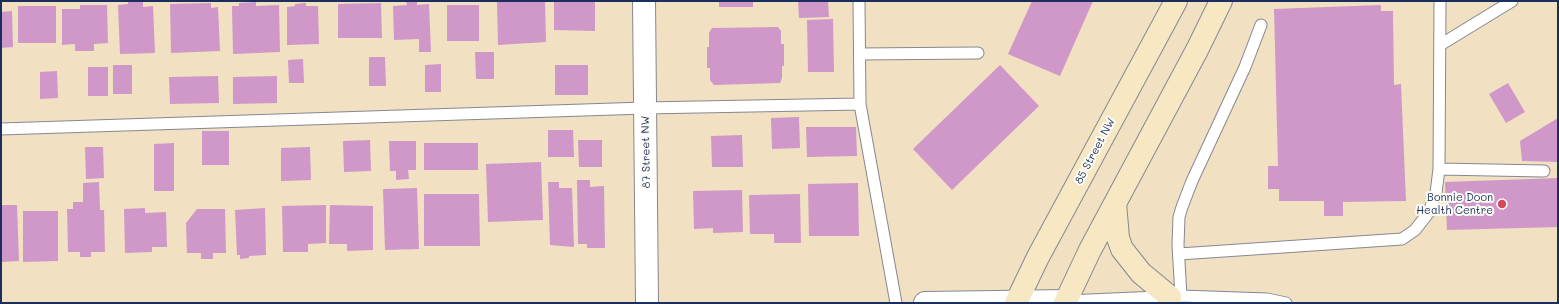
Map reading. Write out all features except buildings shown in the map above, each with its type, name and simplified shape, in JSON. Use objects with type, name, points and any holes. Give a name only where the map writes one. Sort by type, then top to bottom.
[{"type":"street","name":"87 Street NW","points":[[644,1],[647,303]]},
{"type":"street","name":"85 Street NW","points":[[1016,302],[1038,257],[1176,1]]},
{"type":"street","points":[[925,303],[1066,302],[1115,203],[1221,1]]},
{"type":"street","points":[[1115,203],[1118,238],[1122,249],[1141,273],[1175,297]]},
{"type":"lane","points":[[859,1],[860,104],[896,303]]},
{"type":"lane","points":[[1179,254],[1402,239],[1415,230],[1429,212],[1436,193],[1439,169],[1440,1]]},
{"type":"lane","points":[[1440,44],[1512,1]]},
{"type":"lane","points":[[1175,297],[1179,254],[1179,217],[1182,206],[1192,181],[1245,67],[1261,25]]},
{"type":"lane","points":[[860,54],[978,53]]},
{"type":"lane","points":[[1,129],[645,108],[860,104]]},
{"type":"lane","points":[[1439,169],[1544,171]]},
{"type":"lane","points":[[1066,302],[1175,297],[1267,299],[1286,303]]},
{"type":"place","name":"Bonnie Doon Health Centre","points":[[1502,204]]}]
